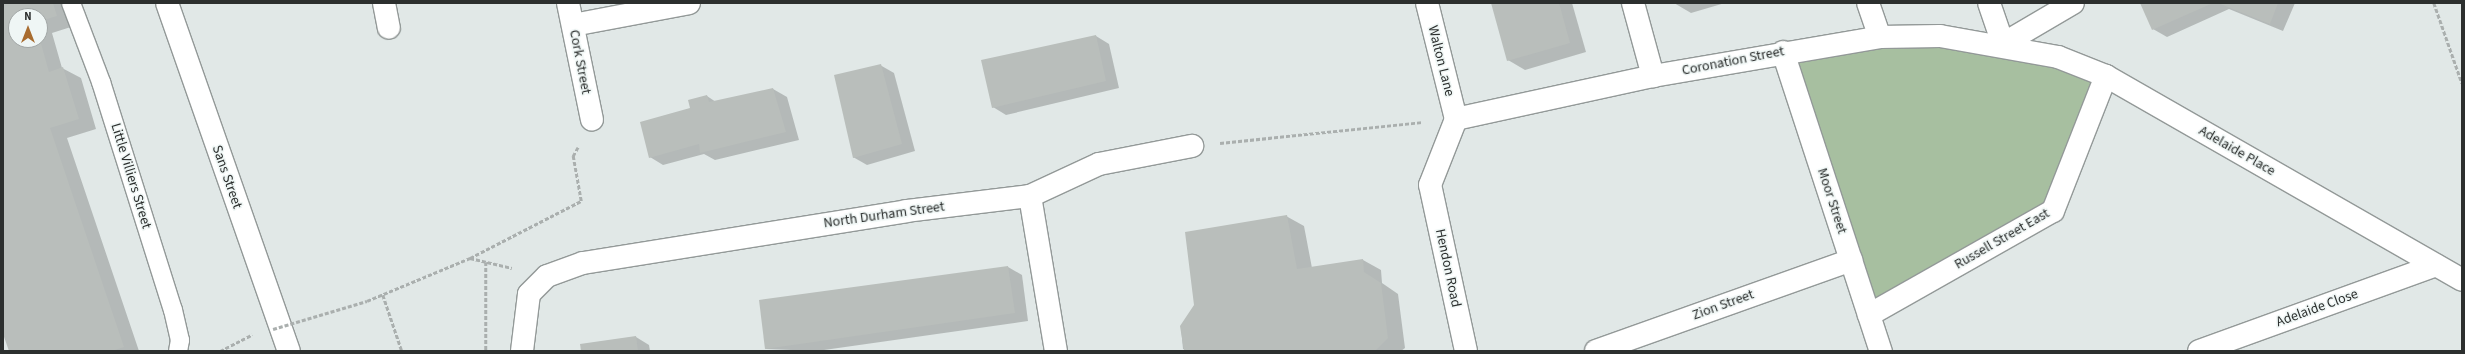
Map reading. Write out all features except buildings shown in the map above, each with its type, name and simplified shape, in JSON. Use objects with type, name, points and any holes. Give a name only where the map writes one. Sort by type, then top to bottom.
[{"type":"street","name":"Sans Street","points":[[167,3],[289,351]]},
{"type":"street","points":[[384,3],[389,28]]},
{"type":"street","name":"Cork Street","points":[[568,3],[592,120]]},
{"type":"street","points":[[573,25],[689,3]]},
{"type":"street","name":"Walton Lane","points":[[1427,3],[1456,119]]},
{"type":"street","points":[[1633,3],[1653,76]]},
{"type":"street","points":[[1868,3],[1880,37]]},
{"type":"street","points":[[1989,3],[2003,44],[2073,3]]},
{"type":"street","name":"Coronation Street","points":[[1456,119],[1653,76],[1783,52],[1880,37],[1940,36],[2003,44]]},
{"type":"street","name":"Adelaide Place","points":[[2003,44],[2058,57],[2106,76],[2462,280]]},
{"type":"street","name":"Moor Street","points":[[1783,52],[1881,351]]},
{"type":"street","name":"Russell Street East","points":[[1869,315],[2053,211],[2106,76]]},
{"type":"street","name":"Hendon Road","points":[[1456,119],[1430,185],[1466,351]]},
{"type":"street","name":"North Durham Street","points":[[547,276],[583,263],[906,211],[1030,196],[1099,164],[1192,146]]},
{"type":"street","points":[[1030,196],[1056,351]]},
{"type":"street","name":"Zion Street","points":[[1596,351],[1851,260]]},
{"type":"street","name":"Adelaide Close","points":[[2199,351],[2436,265]]},
{"type":"street","points":[[522,351],[529,294],[547,276]]},
{"type":"lane","name":"Little Villiers Street","points":[[71,3],[102,82],[170,303],[180,340],[178,351]]},
{"type":"path","points":[[2434,3],[2462,83]]},
{"type":"path","points":[[1192,146],[1456,119]]},
{"type":"path","points":[[273,329],[383,295],[396,286],[470,258],[581,201],[573,156],[592,120]]},
{"type":"path","points":[[470,258],[547,276]]},
{"type":"path","points":[[486,262],[486,351]]},
{"type":"path","points":[[383,295],[402,351]]},
{"type":"path","points":[[220,351],[254,334]]},
{"type":"green space","points":[[1940,36],[2106,76],[2053,211],[1869,315],[1783,52]]}]
